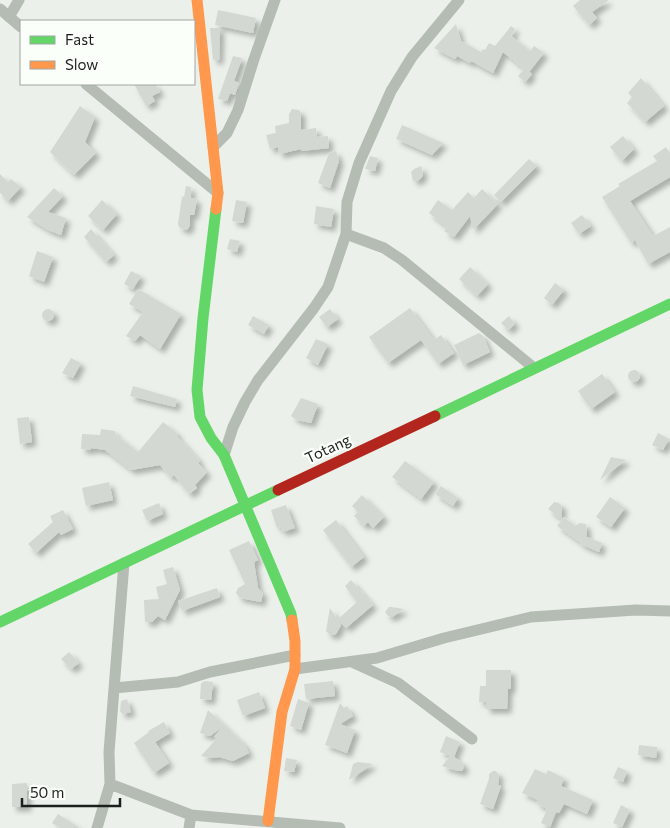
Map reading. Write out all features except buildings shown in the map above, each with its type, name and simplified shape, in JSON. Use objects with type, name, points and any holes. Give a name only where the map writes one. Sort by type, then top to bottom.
[{"type":"street","points":[[19,0],[4,13],[20,27]]},
{"type":"street","points":[[197,0],[218,193],[202,318],[196,390],[200,417],[211,438],[224,455],[245,504],[291,614],[295,641],[295,669],[282,712],[268,822]]},
{"type":"street","points":[[213,147],[226,133],[238,110],[275,0]]},
{"type":"street","points":[[224,455],[233,427],[258,380],[328,287],[346,234],[347,202],[359,163],[391,91],[412,57],[459,0]]},
{"type":"street","points":[[87,85],[218,193]]},
{"type":"street","points":[[346,234],[384,248],[402,260],[534,368]]},
{"type":"street","name":"Totang","points":[[0,622],[245,504],[670,304]]},
{"type":"street","points":[[96,828],[110,784],[109,752],[124,563]]},
{"type":"street","points":[[295,669],[378,658],[444,638],[531,617],[636,610],[670,611]]},
{"type":"street","points":[[114,688],[178,682],[210,672],[295,655]]},
{"type":"street","points":[[352,662],[398,683],[472,739]]},
{"type":"street","points":[[110,784],[191,815],[253,824],[268,822],[340,828]]},
{"type":"street","points":[[189,828],[191,815]]},
{"type":"traffic: fast","points":[[216,209],[203,318],[197,390],[200,417],[211,438],[224,455],[292,620]]},
{"type":"traffic: fast","points":[[435,416],[670,304]]},
{"type":"traffic: fast","points":[[0,622],[278,490]]},
{"type":"traffic: slow","points":[[197,0],[218,193],[216,209]]},
{"type":"traffic: slow","points":[[268,821],[282,712],[295,669],[295,641],[292,620]]},
{"type":"traffic: jam","points":[[278,490],[435,416]]}]
